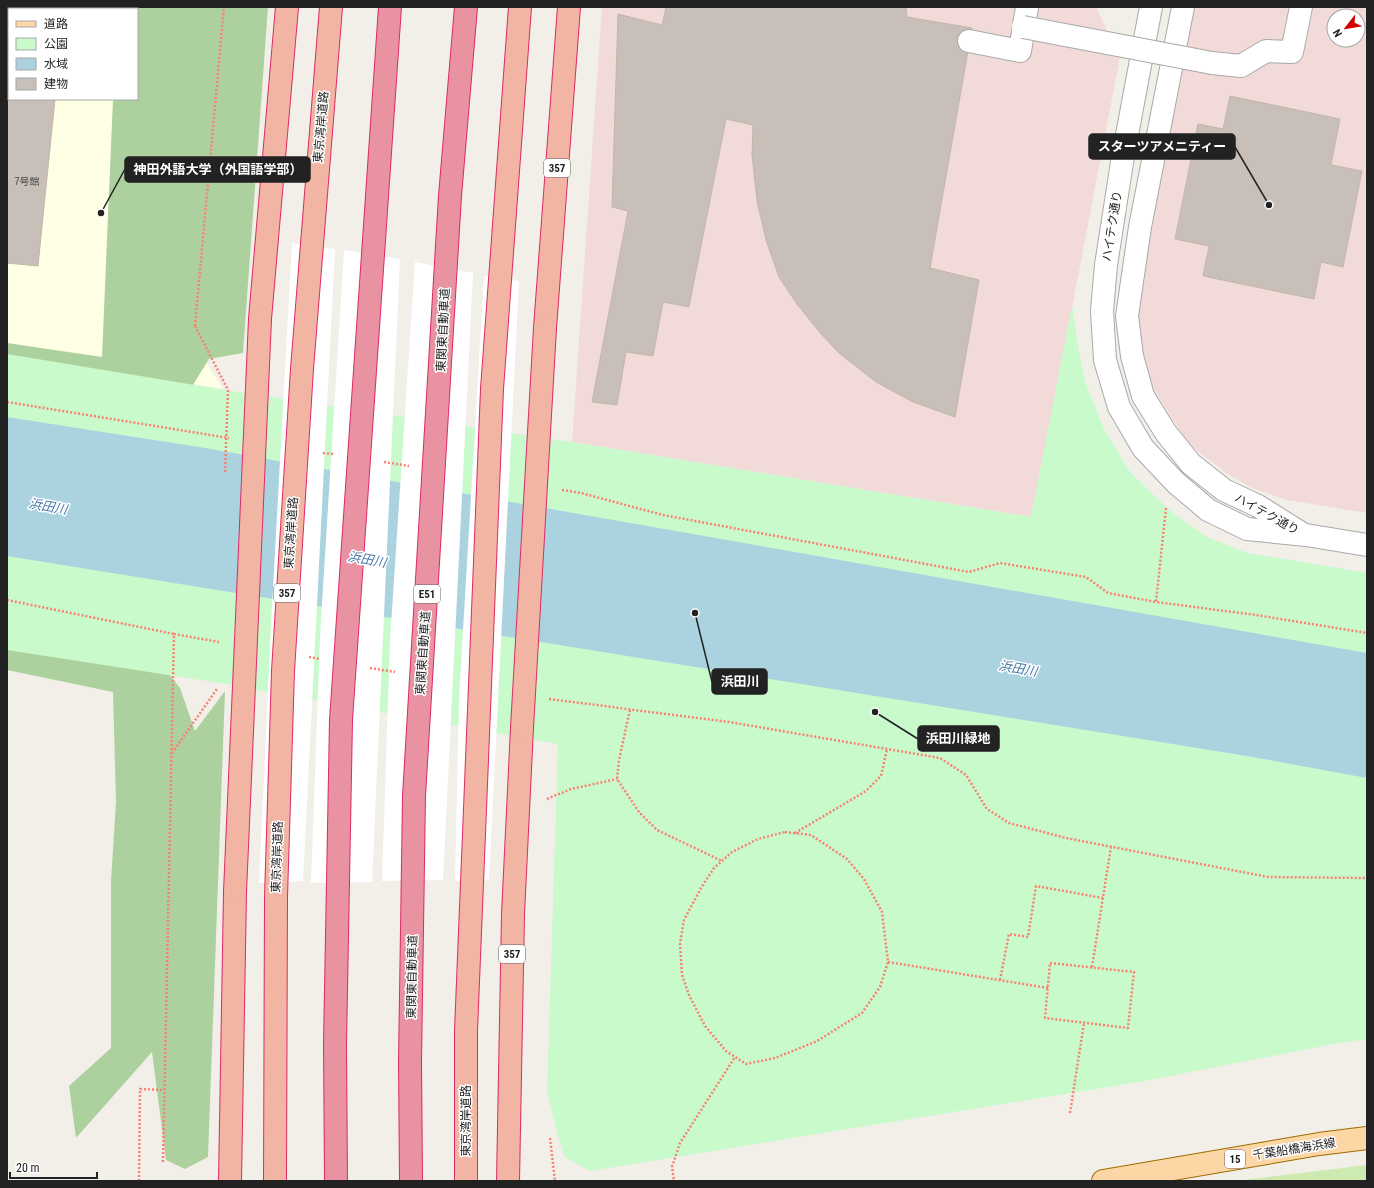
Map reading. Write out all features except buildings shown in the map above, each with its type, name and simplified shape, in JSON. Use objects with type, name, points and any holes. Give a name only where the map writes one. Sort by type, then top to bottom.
[{"type":"highway","points":[[230,1181],[235,892],[260,319],[287,7]]},
{"type":"highway","name":"東京湾岸道路","points":[[275,1181],[276,897],[282,671],[302,369],[331,7]]},
{"type":"highway","points":[[336,1181],[335,1044],[341,720],[390,7]]},
{"type":"highway","name":"東関東自動車道","points":[[411,1181],[410,1062],[414,796],[450,196],[466,7]]},
{"type":"highway","name":"東京湾岸道路","points":[[466,1181],[466,1023],[492,389],[520,7]]},
{"type":"highway","name":"357","points":[[508,1181],[512,914],[545,328],[569,7]]},
{"type":"main road","name":"千葉船橋海浜線","points":[[1103,1181],[1319,1144],[1367,1138]]},
{"type":"street","name":"ハイテク通り","points":[[1150,7],[1123,156],[1106,265],[1102,311],[1105,360],[1119,407],[1143,448],[1176,483],[1208,510],[1247,529],[1306,536]]},
{"type":"street","name":"ハイテク通り","points":[[1183,7],[1138,242],[1127,316],[1132,356],[1142,396],[1166,433],[1191,464],[1224,490],[1258,506],[1306,536]]},
{"type":"street","points":[[970,41],[1020,51],[1025,17],[1205,61],[1241,66],[1266,51],[1292,52],[1301,7]]},
{"type":"street","points":[[1306,536],[1367,545]]},
{"type":"path","points":[[224,7],[195,326],[228,390],[225,477]]},
{"type":"path","points":[[7,402],[232,439]]},
{"type":"path","points":[[317,452],[340,456]]},
{"type":"path","points":[[379,462],[410,466]]},
{"type":"path","points":[[558,489],[581,493],[663,516],[969,572],[1000,563],[1086,577],[1108,593],[1156,602],[1256,615],[1367,634]]},
{"type":"path","points":[[1156,602],[1166,500]]},
{"type":"path","points":[[7,600],[220,642]]},
{"type":"path","points":[[163,1162],[174,634]]},
{"type":"path","points":[[218,650],[219,634]]},
{"type":"path","points":[[306,657],[321,660]]},
{"type":"path","points":[[368,668],[399,673]]},
{"type":"path","points":[[171,754],[217,689],[217,681]]},
{"type":"path","points":[[546,699],[730,722],[940,758],[966,775],[987,809],[1009,823],[1066,838],[1268,877],[1367,878]]},
{"type":"path","points":[[630,710],[619,760],[617,779],[639,812],[657,830],[722,861]]},
{"type":"path","points":[[795,833],[866,791],[881,776],[888,749]]},
{"type":"path","points":[[547,799],[571,788],[617,779]]},
{"type":"path","points":[[785,832],[811,835],[847,859],[864,879],[882,912],[888,962],[880,987],[862,1013],[817,1041],[775,1058],[746,1064],[726,1051],[706,1026],[689,995],[682,975],[680,943],[684,920],[701,888],[714,868],[722,861],[732,852],[758,839],[785,832]]},
{"type":"path","points":[[1092,967],[1111,847]]},
{"type":"path","points":[[1000,980],[1009,934],[1028,937],[1036,886],[1103,898]]},
{"type":"path","points":[[888,962],[1048,988]]},
{"type":"path","points":[[1050,963],[1092,967],[1134,972],[1128,1028],[1045,1018],[1050,963]]},
{"type":"path","points":[[1070,1113],[1084,1023]]},
{"type":"path","points":[[672,1181],[674,1181],[672,1167],[680,1143],[735,1057]]},
{"type":"path","points":[[139,1181],[140,1089],[164,1090]]},
{"type":"path","points":[[550,1138],[555,1181]]},
{"type":"shaded area","points":[[7,7],[214,7],[185,327],[223,389],[7,353]]},
{"type":"shaded area","points":[[602,7],[1096,7],[1120,57],[1032,517],[572,442]]},
{"type":"shaded area","points":[[1194,7],[1367,7],[1367,513],[1287,500],[1255,489],[1229,475],[1189,444],[1151,385],[1142,359],[1136,309]]},
{"type":"green space","points":[[268,7],[243,353],[209,359],[178,409],[7,393],[7,343],[102,357],[113,100],[138,100],[138,8],[116,8]]},
{"type":"green space","points":[[1072,305],[1078,347],[1086,384],[1104,429],[1130,472],[1170,511],[1207,537],[1247,553],[1367,573],[1367,1039],[1328,1045],[1145,1081],[590,1171],[564,1157],[547,1094],[558,744],[207,681],[7,650],[7,354],[225,390],[572,442],[1031,517]]},
{"type":"green space","points":[[7,637],[161,664],[180,688],[195,731],[225,691],[208,1157],[185,1169],[166,1160],[152,1052],[76,1138],[69,1086],[111,1048],[111,881],[116,801],[113,692],[7,670]]},
{"type":"green space","points":[[1367,1165],[1367,1181],[1242,1181],[1251,1179]]},
{"type":"water","points":[[7,417],[205,448],[1367,653],[1367,778],[1247,756],[7,556]]},
{"type":"pier","points":[[292,243],[335,249],[303,881],[259,883],[271,624]]},
{"type":"pier","points":[[344,250],[400,259],[372,882],[311,883],[320,636]]},
{"type":"pier","points":[[415,262],[473,273],[443,880],[382,881],[390,640]]},
{"type":"pier","points":[[484,276],[519,281],[489,880],[455,881],[459,698]]},
{"type":"place","name":"スターツアメニティー","points":[[1269,205]]},
{"type":"place","name":"神田外語大学（外国語学部）","points":[[101,213]]},
{"type":"place","name":"浜田川","points":[[695,613]]},
{"type":"place","name":"浜田川緑地","points":[[875,712]]}]
